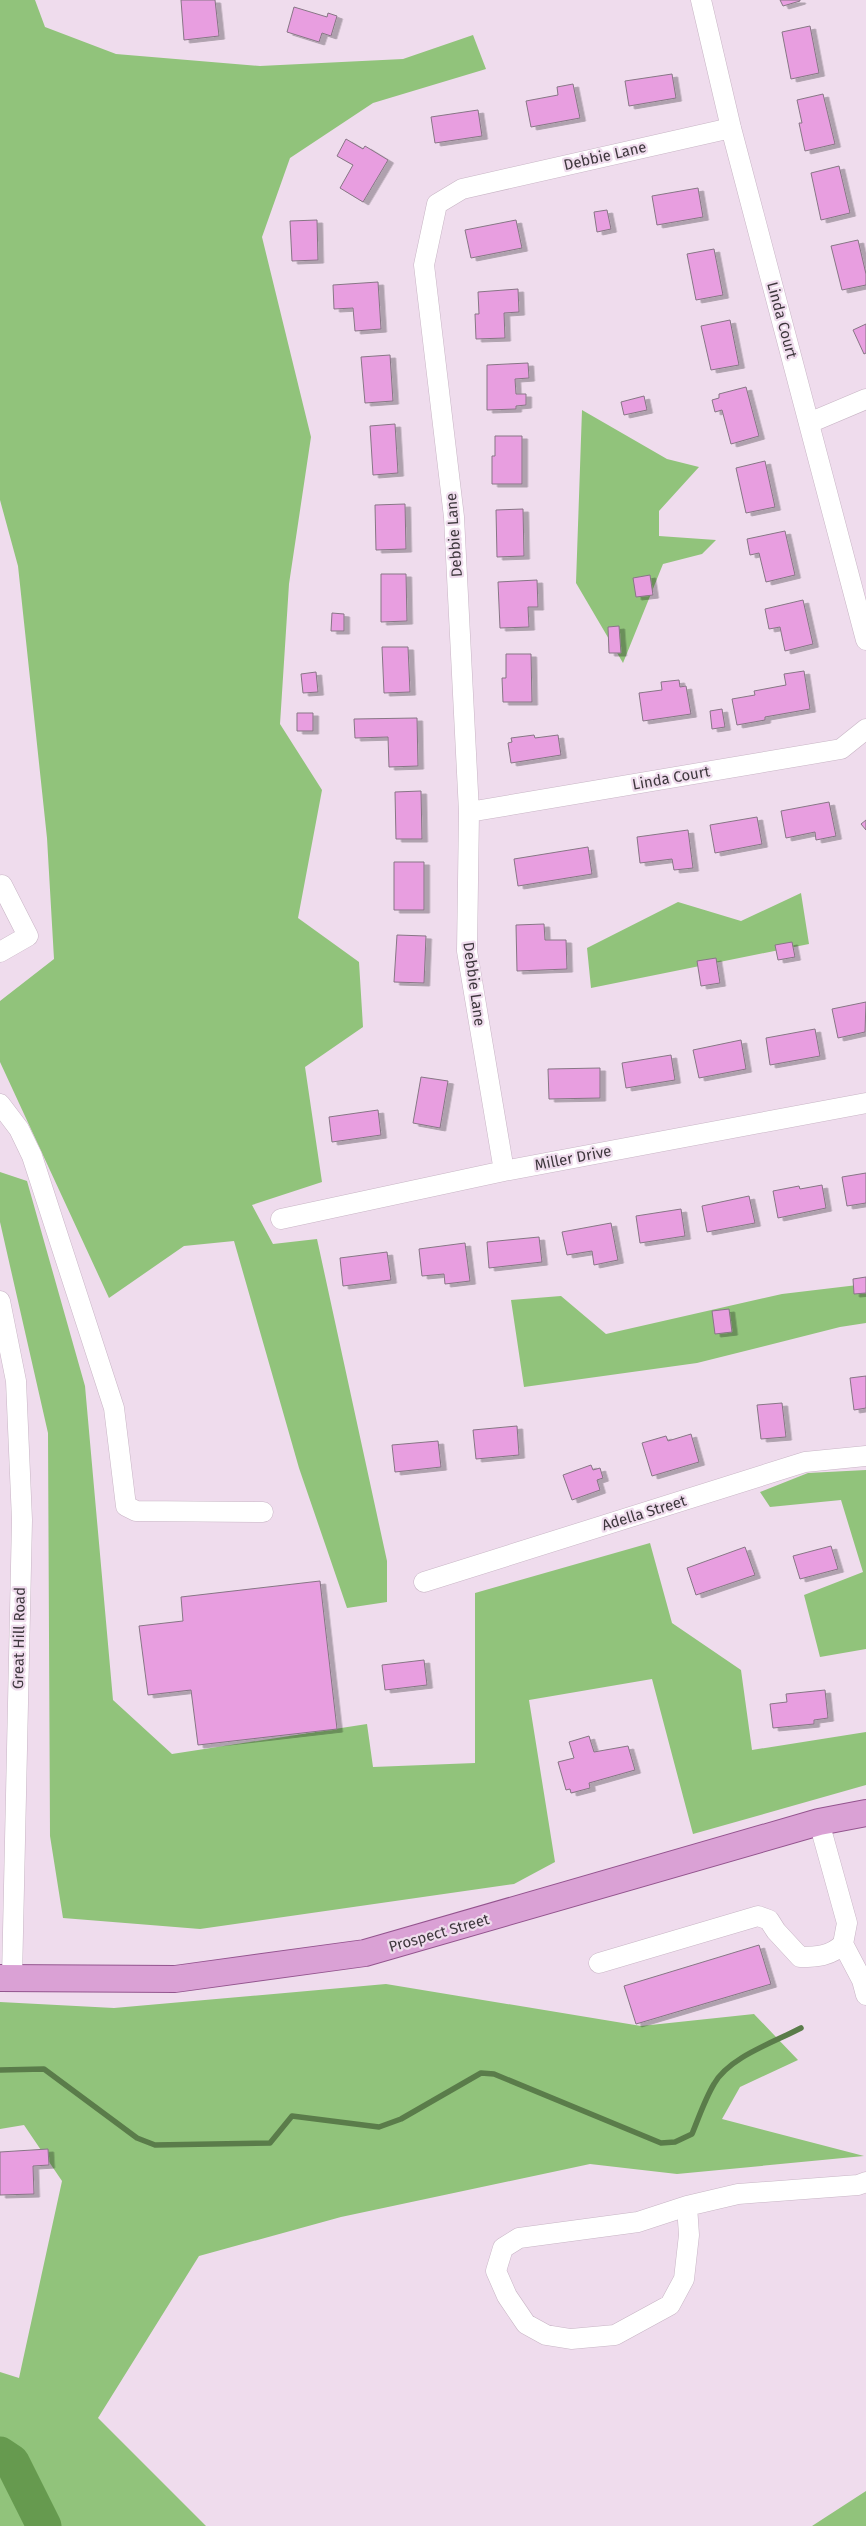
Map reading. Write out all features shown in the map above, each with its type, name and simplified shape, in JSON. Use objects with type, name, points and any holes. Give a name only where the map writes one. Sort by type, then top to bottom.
[{"type":"main road","name":"Prospect Street","points":[[6,1978],[175,1979],[365,1953],[819,1822],[866,1813]]},
{"type":"street","name":"Linda Court","points":[[700,0],[731,128],[866,640]]},
{"type":"street","name":"Debbie Lane","points":[[504,1171],[467,951],[469,812],[454,517],[424,265],[437,204],[462,189],[731,128]]},
{"type":"street","points":[[809,422],[866,399]]},
{"type":"street","name":"Linda Court","points":[[469,812],[841,749],[866,729]]},
{"type":"street","points":[[0,886],[2,885],[28,936],[0,952]]},
{"type":"street","name":"Miller Drive","points":[[281,1219],[504,1171],[866,1103]]},
{"type":"street","points":[[0,1104],[19,1129],[32,1156],[114,1408],[126,1506],[136,1511],[262,1512]]},
{"type":"street","name":"Great Hill Road","points":[[0,1301],[5,1353],[18,1411],[22,1520],[6,1978]]},
{"type":"street","name":"Adella Street","points":[[424,1582],[806,1462],[866,1456]]},
{"type":"street","points":[[819,1822],[846,1923],[843,1944],[862,1980],[866,1994]]},
{"type":"street","points":[[599,1963],[758,1916],[769,1920],[776,1931],[800,1957],[816,1957],[836,1951],[843,1944]]},
{"type":"street","points":[[687,2206],[689,2235],[684,2279],[670,2305],[615,2335],[571,2339],[546,2335],[526,2324],[508,2296],[496,2271],[503,2248],[519,2238],[638,2222],[687,2206],[738,2194],[858,2185],[866,2182]]},
{"type":"green space","points":[[0,0],[35,0],[45,27],[116,54],[260,66],[403,59],[473,35],[486,69],[373,103],[290,158],[262,237],[311,437],[289,584],[280,724],[322,790],[298,918],[359,962],[363,1027],[305,1067],[322,1182],[252,1205],[273,1244],[317,1239],[387,1561],[387,1602],[347,1608],[299,1468],[234,1241],[184,1246],[109,1298],[0,1062],[0,1001],[54,959],[47,838],[18,566],[0,500]]},
{"type":"green space","points":[[582,410],[667,459],[699,467],[659,511],[659,536],[716,540],[702,554],[663,564],[623,663],[576,583]]},
{"type":"green space","points":[[801,893],[809,944],[591,988],[587,948],[678,902],[741,921]]},
{"type":"green space","points":[[0,1172],[27,1181],[85,1386],[113,1700],[172,1754],[367,1724],[373,1767],[475,1763],[475,1593],[650,1543],[672,1623],[741,1670],[752,1750],[866,1732],[866,1785],[693,1834],[652,1679],[529,1700],[555,1862],[514,1884],[200,1929],[63,1918],[50,1836],[48,1433],[0,1222]]},
{"type":"green space","points":[[866,1284],[866,1323],[840,1327],[697,1363],[524,1387],[511,1300],[561,1296],[606,1334],[782,1294]]},
{"type":"green space","points":[[866,1470],[866,1649],[820,1657],[804,1595],[863,1572],[841,1500],[770,1507],[760,1492],[808,1473]]},
{"type":"green space","points":[[386,1984],[641,2026],[754,2014],[798,2060],[740,2087],[722,2119],[864,2156],[677,2174],[590,2164],[341,2217],[199,2256],[98,2418],[206,2526],[0,2526],[0,2372],[19,2378],[62,2181],[24,2125],[0,2129],[0,2002],[114,2008]]},
{"type":"green space","points":[[866,2491],[866,2526],[812,2526]]},
{"type":"building","points":[[181,0],[215,0],[219,36],[184,40]]},
{"type":"building","points":[[780,0],[800,0],[800,1],[783,6]]},
{"type":"building","points":[[294,7],[327,17],[328,13],[337,16],[331,36],[322,33],[319,42],[287,32]]},
{"type":"building","points":[[810,26],[819,73],[791,79],[782,32]]},
{"type":"building","points":[[672,74],[676,98],[629,106],[625,81]]},
{"type":"building","points":[[573,84],[580,118],[531,127],[526,101],[558,95],[557,87]]},
{"type":"building","points":[[823,94],[835,144],[805,151],[799,123],[802,123],[797,100]]},
{"type":"building","points":[[478,110],[482,136],[435,143],[431,117]]},
{"type":"building","points":[[346,139],[363,149],[365,146],[388,160],[363,202],[340,188],[353,165],[337,156]]},
{"type":"building","points":[[839,166],[850,213],[821,220],[811,173]]},
{"type":"building","points":[[698,188],[703,217],[657,225],[652,196]]},
{"type":"building","points":[[607,210],[611,229],[597,232],[594,212]]},
{"type":"building","points":[[317,220],[318,260],[292,261],[290,221]]},
{"type":"building","points":[[516,220],[522,248],[471,258],[465,230]]},
{"type":"building","points":[[858,240],[866,274],[866,285],[842,290],[831,246]]},
{"type":"building","points":[[714,249],[723,295],[696,300],[687,254]]},
{"type":"building","points":[[378,282],[381,329],[355,331],[353,308],[334,309],[333,285]]},
{"type":"building","points":[[518,289],[519,312],[504,313],[505,338],[476,339],[475,314],[479,314],[478,292]]},
{"type":"building","points":[[730,320],[739,365],[711,370],[701,326]]},
{"type":"building","points":[[866,324],[866,353],[864,354],[853,330]]},
{"type":"building","points":[[390,355],[393,401],[365,403],[361,357]]},
{"type":"building","points":[[528,363],[529,378],[515,379],[516,394],[526,394],[526,405],[516,406],[516,409],[487,410],[487,365]]},
{"type":"building","points":[[746,387],[759,436],[731,444],[722,410],[715,412],[712,400],[719,398],[719,394]]},
{"type":"building","points":[[644,396],[647,410],[624,415],[621,402]]},
{"type":"building","points":[[395,424],[398,473],[373,475],[370,426]]},
{"type":"building","points":[[495,436],[522,436],[522,484],[492,484],[492,456],[495,456]]},
{"type":"building","points":[[765,461],[775,507],[746,513],[736,468]]},
{"type":"building","points":[[405,504],[406,549],[376,550],[375,505]]},
{"type":"building","points":[[523,509],[524,556],[497,557],[496,510]]},
{"type":"building","points":[[785,531],[795,575],[766,582],[759,553],[750,555],[747,539]]},
{"type":"building","points":[[381,574],[406,574],[407,621],[381,622]]},
{"type":"building","points":[[650,575],[653,595],[636,597],[633,578]]},
{"type":"building","points":[[537,580],[538,607],[528,607],[529,627],[500,628],[498,582]]},
{"type":"building","points":[[803,600],[813,644],[785,651],[780,627],[769,629],[765,609]]},
{"type":"building","points":[[332,613],[344,614],[344,631],[331,631]]},
{"type":"building","points":[[619,626],[621,653],[609,653],[608,627]]},
{"type":"building","points":[[382,647],[408,647],[410,692],[384,693]]},
{"type":"building","points":[[506,654],[531,654],[532,702],[503,702],[502,678],[506,678]]},
{"type":"building","points":[[804,671],[810,709],[765,717],[765,720],[737,725],[732,699],[755,695],[754,691],[786,685],[784,674]]},
{"type":"building","points":[[316,672],[318,692],[303,693],[301,674]]},
{"type":"building","points":[[679,680],[680,687],[686,686],[691,714],[643,721],[639,693],[662,690],[661,682]]},
{"type":"building","points":[[722,709],[725,727],[712,729],[710,711]]},
{"type":"building","points":[[297,713],[313,713],[313,731],[297,731]]},
{"type":"building","points":[[417,718],[418,766],[389,767],[388,737],[355,738],[354,719]]},
{"type":"building","points":[[534,735],[535,738],[558,735],[561,755],[511,763],[508,743],[512,742],[511,738]]},
{"type":"building","points":[[421,791],[422,839],[396,839],[395,792]]},
{"type":"building","points":[[829,802],[836,836],[816,840],[815,832],[786,838],[781,811]]},
{"type":"building","points":[[757,817],[762,844],[715,853],[710,825]]},
{"type":"building","points":[[866,820],[866,830],[861,824]]},
{"type":"building","points":[[688,830],[693,868],[674,870],[672,859],[640,863],[637,837]]},
{"type":"building","points":[[588,847],[592,874],[518,886],[514,859]]},
{"type":"building","points":[[394,862],[424,862],[424,910],[394,910]]},
{"type":"building","points":[[544,924],[545,940],[566,940],[567,969],[517,971],[516,925]]},
{"type":"building","points":[[397,935],[426,936],[424,983],[394,982]]},
{"type":"building","points":[[792,942],[795,957],[778,960],[775,945]]},
{"type":"building","points":[[716,958],[720,983],[701,986],[697,961]]},
{"type":"building","points":[[866,1002],[865,1032],[838,1038],[832,1009]]},
{"type":"building","points":[[815,1029],[820,1056],[770,1065],[766,1038]]},
{"type":"building","points":[[741,1040],[746,1069],[699,1078],[693,1050]]},
{"type":"building","points":[[671,1055],[675,1080],[626,1088],[622,1063]]},
{"type":"building","points":[[600,1068],[600,1098],[549,1099],[548,1069]]},
{"type":"building","points":[[421,1077],[448,1081],[440,1128],[413,1123]]},
{"type":"building","points":[[378,1110],[381,1135],[332,1142],[329,1117]]},
{"type":"building","points":[[866,1173],[866,1203],[847,1206],[842,1177]]},
{"type":"building","points":[[822,1185],[826,1208],[778,1218],[773,1191],[799,1186],[800,1189]]},
{"type":"building","points":[[749,1196],[755,1223],[707,1232],[702,1206]]},
{"type":"building","points":[[681,1209],[685,1236],[640,1243],[636,1216]]},
{"type":"building","points":[[611,1223],[618,1260],[594,1265],[592,1251],[567,1255],[562,1232]]},
{"type":"building","points":[[539,1237],[542,1262],[489,1268],[487,1242]]},
{"type":"building","points":[[465,1243],[470,1281],[445,1284],[444,1274],[422,1276],[419,1249]]},
{"type":"building","points":[[387,1252],[391,1280],[343,1286],[340,1258]]},
{"type":"building","points":[[866,1277],[866,1293],[854,1294],[853,1279]]},
{"type":"building","points":[[729,1309],[732,1332],[715,1334],[712,1311]]},
{"type":"building","points":[[866,1376],[866,1408],[854,1410],[850,1378]]},
{"type":"building","points":[[782,1403],[786,1437],[761,1439],[757,1405]]},
{"type":"building","points":[[517,1426],[519,1455],[476,1459],[473,1430]]},
{"type":"building","points":[[691,1434],[699,1462],[652,1476],[642,1443],[666,1436],[668,1441]]},
{"type":"building","points":[[438,1441],[441,1467],[395,1472],[392,1445]]},
{"type":"building","points":[[591,1465],[593,1470],[600,1468],[603,1478],[597,1480],[600,1490],[572,1500],[563,1475]]},
{"type":"building","points":[[831,1546],[838,1569],[800,1579],[793,1556]]},
{"type":"building","points":[[745,1547],[755,1575],[696,1595],[687,1568]]},
{"type":"building","points":[[320,1581],[337,1729],[198,1745],[191,1690],[148,1695],[139,1626],[183,1621],[181,1597]]},
{"type":"building","points":[[424,1660],[427,1685],[385,1690],[382,1665]]},
{"type":"building","points":[[825,1690],[828,1718],[814,1720],[814,1724],[773,1728],[770,1704],[787,1702],[786,1694]]},
{"type":"building","points":[[589,1736],[594,1752],[628,1746],[635,1770],[589,1783],[590,1788],[571,1793],[570,1789],[566,1790],[558,1762],[574,1758],[569,1742]]},
{"type":"building","points":[[759,1945],[771,1984],[636,2024],[624,1986]]},
{"type":"building","points":[[48,2149],[49,2165],[33,2166],[34,2194],[0,2195],[0,2152]]},
{"type":"waterway","points":[[0,2070],[44,2069],[137,2138],[155,2145],[270,2143],[292,2116],[379,2127],[401,2119],[481,2073],[494,2074],[661,2143],[675,2142],[692,2134],[714,2084],[730,2066],[753,2051],[801,2028]]},
{"type":"waterway","points":[[0,2454],[12,2462],[44,2526]]}]
